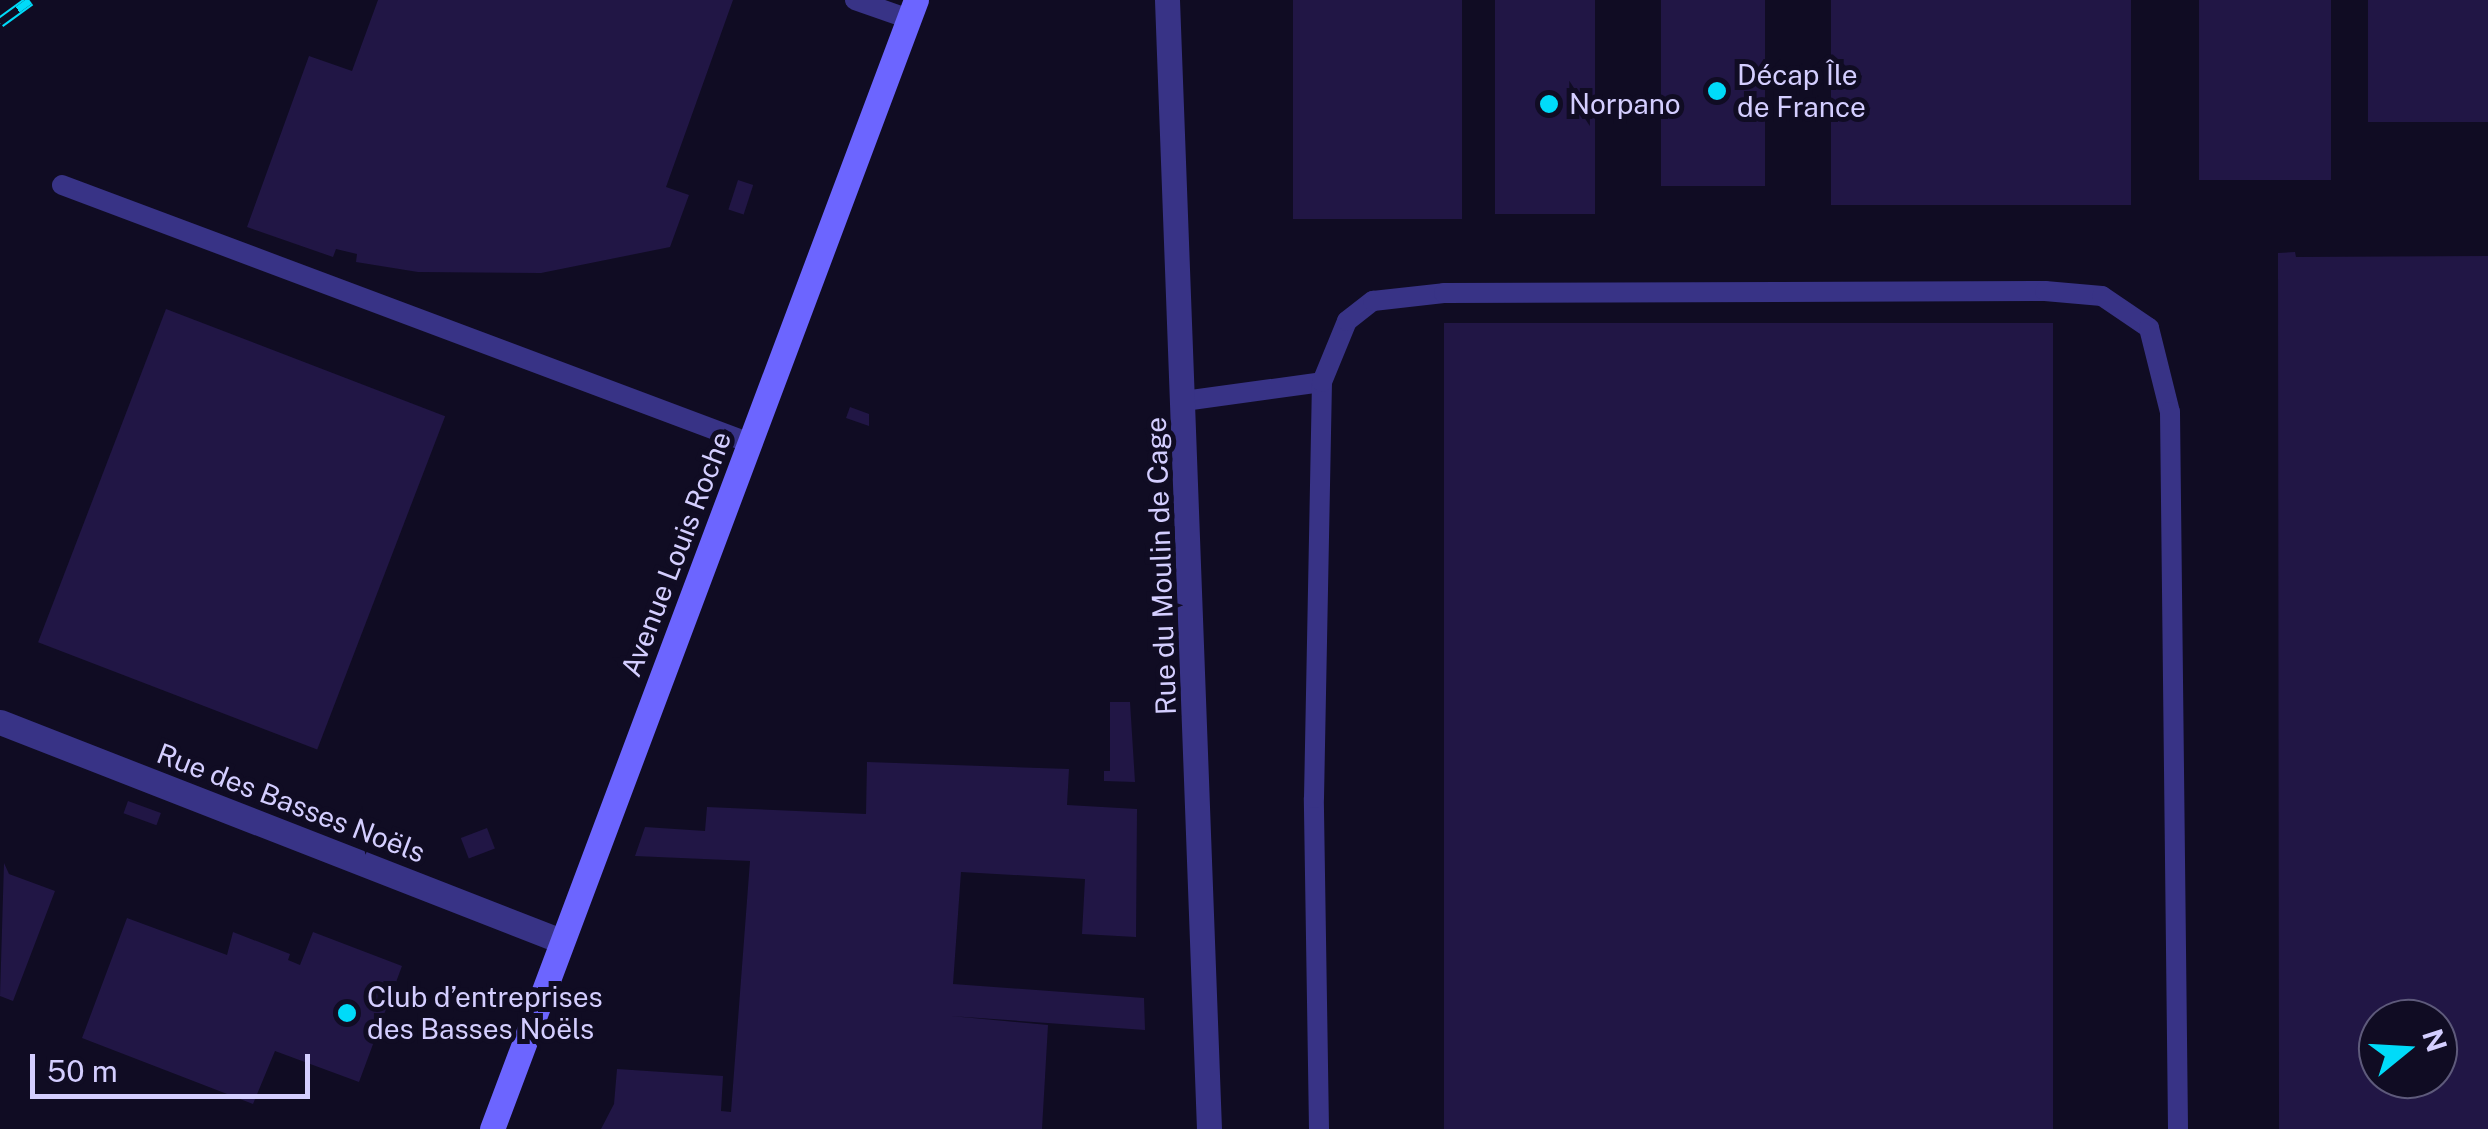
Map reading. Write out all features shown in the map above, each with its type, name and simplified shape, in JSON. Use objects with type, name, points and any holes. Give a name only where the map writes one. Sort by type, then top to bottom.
[{"type":"main road","name":"Avenue Louis Roche","points":[[492,1129],[912,10]]},
{"type":"street","name":"Rue du Moulin de Cage","points":[[1168,0],[1209,1129]]},
{"type":"street","name":"Rue des Basses Noëls","points":[[0,722],[560,941]]},
{"type":"lane","points":[[854,0],[912,10]]},
{"type":"lane","points":[[62,185],[750,442]]},
{"type":"lane","points":[[1319,1129],[1314,798],[1322,382],[1348,321],[1373,301],[1393,296],[2076,291],[2127,308],[2156,342],[2170,412],[2178,1129]]},
{"type":"lane","points":[[1184,401],[1322,382]]},
{"type":"building","points":[[378,0],[733,0],[666,187],[689,195],[670,247],[541,273],[418,272],[356,262],[357,254],[336,249],[333,257],[247,227],[309,56],[352,71]]},
{"type":"building","points":[[1293,0],[1462,0],[1462,219],[1293,219]]},
{"type":"building","name":"Norpano","points":[[1495,0],[1595,0],[1595,214],[1495,214]]},
{"type":"building","name":"Décap Île de France","points":[[1661,0],[1765,0],[1765,186],[1661,186]]},
{"type":"building","points":[[1831,0],[2131,0],[2131,205],[1831,205]]},
{"type":"building","points":[[2199,0],[2331,0],[2331,180],[2199,180]]},
{"type":"building","points":[[2368,0],[2488,0],[2488,122],[2368,122]]},
{"type":"building","points":[[738,180],[753,185],[744,214],[728,209]]},
{"type":"building","points":[[2295,252],[2296,257],[2488,256],[2488,1129],[2279,1129],[2278,253]]},
{"type":"building","points":[[166,309],[445,416],[317,749],[38,642]]},
{"type":"building","points":[[1444,323],[2053,323],[2053,1129],[1444,1129]]},
{"type":"building","points":[[850,407],[869,414],[869,426],[846,418]]},
{"type":"building","points":[[1110,702],[1130,702],[1135,782],[1104,781],[1104,771],[1110,771]]},
{"type":"building","points":[[867,762],[1069,769],[1067,805],[1137,809],[1136,937],[1082,934],[1085,879],[961,872],[953,984],[1144,998],[1145,1030],[951,1016],[1048,1025],[1042,1129],[601,1129],[614,1104],[617,1069],[723,1076],[721,1111],[731,1112],[750,861],[635,856],[645,827],[705,831],[707,807],[866,814]]},
{"type":"building","points":[[128,801],[161,813],[156,825],[124,813]]},
{"type":"building","points":[[487,828],[495,849],[469,859],[461,838]]},
{"type":"building","points":[[4,863],[9,874],[55,891],[13,1001],[0,996]]},
{"type":"building","points":[[127,918],[227,955],[233,932],[290,954],[288,960],[300,965],[313,932],[402,966],[359,1082],[275,1051],[253,1104],[82,1038]]},
{"type":"railway","points":[[0,22],[30,0]]},
{"type":"place","name":"Décap Île de France","points":[[1717,91]]},
{"type":"place","name":"Norpano","points":[[1549,104]]},
{"type":"place","name":"Club d’entreprises des Basses Noëls","points":[[347,1013]]}]
